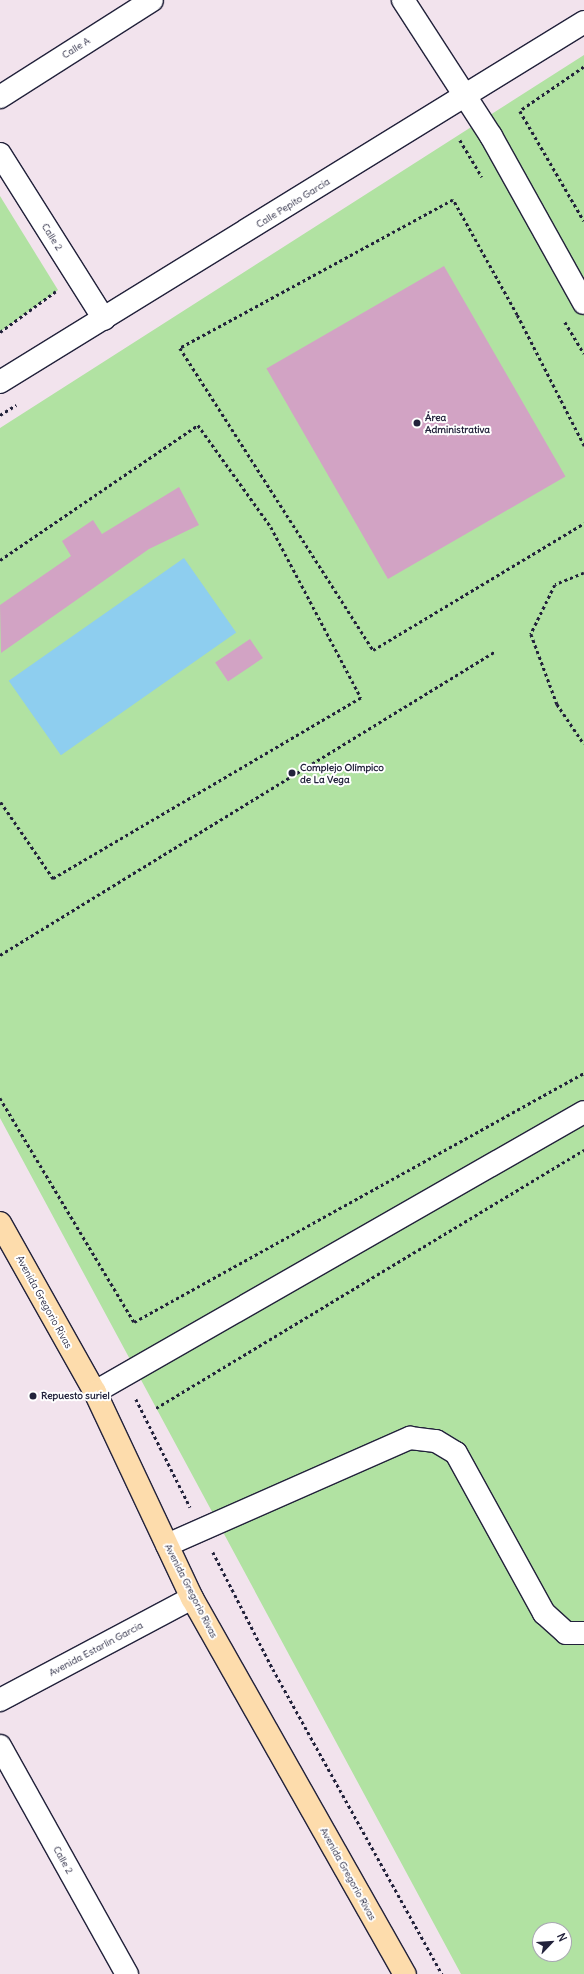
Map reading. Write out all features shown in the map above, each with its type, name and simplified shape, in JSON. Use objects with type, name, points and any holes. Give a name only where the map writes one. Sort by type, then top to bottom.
[{"type":"main road","name":"Avenida Gregorio Rivas","points":[[0,1223],[95,1392],[192,1598],[405,1974]]},
{"type":"street","name":"Calle A","points":[[0,97],[152,0]]},
{"type":"street","points":[[403,0],[491,136],[584,303]]},
{"type":"street","name":"Calle Pepito García","points":[[0,382],[465,97],[584,22]]},
{"type":"street","name":"Calle 2","points":[[0,154],[104,319]]},
{"type":"street","points":[[95,1392],[584,1112]]},
{"type":"street","points":[[168,1545],[410,1438],[436,1441],[456,1453],[544,1613],[566,1633],[584,1633]]},
{"type":"street","name":"Avenida Estarlin García","points":[[0,1700],[192,1598]]},
{"type":"street","name":"Calle 2","points":[[0,1746],[127,1974]]},
{"type":"path","points":[[584,67],[520,111],[584,221]]},
{"type":"path","points":[[584,446],[517,315],[453,200],[180,348],[373,650],[584,523]]},
{"type":"path","points":[[0,332],[58,290],[54,283]]},
{"type":"path","points":[[0,560],[198,425],[271,527],[361,698],[53,879],[0,802]]},
{"type":"path","points":[[584,573],[555,585],[531,634],[557,704],[584,744]]},
{"type":"path","points":[[0,955],[494,652]]},
{"type":"path","points":[[0,1098],[134,1322],[584,1073]]},
{"type":"path","points":[[156,1408],[584,1150]]},
{"type":"green space","name":"Complejo Olímpico de La Vega","points":[[584,55],[584,1974],[461,1974],[0,1118],[0,428]]},
{"type":"green space","points":[[0,196],[58,290],[0,332]]},
{"type":"water","points":[[184,558],[236,633],[61,755],[9,681]]},
{"type":"building","name":"Área Administrativa","points":[[444,266],[566,476],[388,579],[266,368]]},
{"type":"building","points":[[179,487],[199,525],[149,549],[1,653],[0,605],[71,556],[62,541],[93,520],[102,534]]},
{"type":"building","points":[[250,639],[263,658],[228,682],[215,662]]},
{"type":"place","name":"Área Administrativa","points":[[417,423]]},
{"type":"place","name":"Complejo Olímpico de La Vega","points":[[292,773]]},
{"type":"place","name":"Repuesto suriel","points":[[33,1396]]}]
